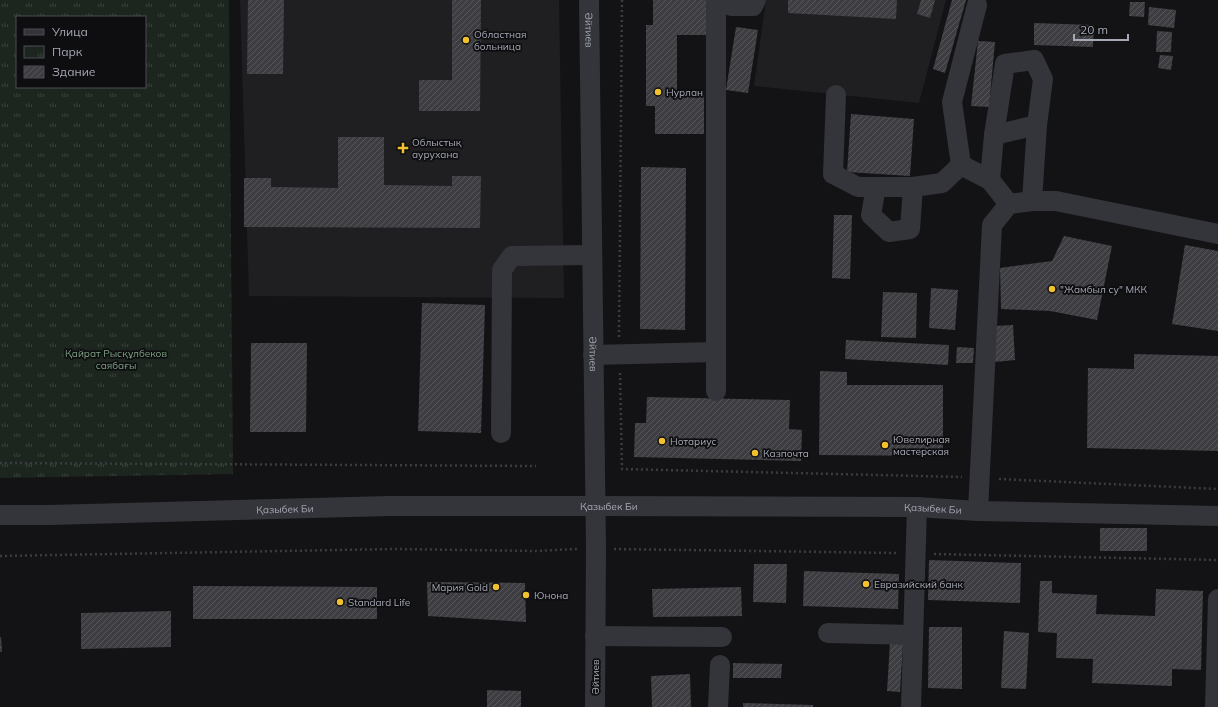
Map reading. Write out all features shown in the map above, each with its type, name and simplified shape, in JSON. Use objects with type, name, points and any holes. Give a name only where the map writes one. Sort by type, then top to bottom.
[{"type":"street","name":"Әйтиев","points":[[589,0],[594,506],[596,548],[595,707]]},
{"type":"street","points":[[716,0],[716,391]]},
{"type":"street","points":[[725,0],[731,6],[744,7],[753,6],[756,0]]},
{"type":"street","points":[[961,165],[952,102],[977,6]]},
{"type":"street","points":[[990,180],[994,135],[1005,64],[1034,60],[1043,79],[1037,126],[1032,200]]},
{"type":"street","points":[[836,95],[833,174],[858,187],[913,187],[942,183],[961,165]]},
{"type":"street","points":[[994,135],[1037,126]]},
{"type":"street","points":[[961,165],[990,180],[1009,204]]},
{"type":"street","points":[[876,187],[871,214],[889,232],[910,229],[913,187]]},
{"type":"street","points":[[978,511],[992,225],[1009,204],[1032,200],[1056,201],[1218,234]]},
{"type":"street","points":[[501,433],[502,270],[512,256],[592,255]]},
{"type":"street","points":[[593,355],[715,352]]},
{"type":"street","name":"Қазыбек Би","points":[[0,515],[388,506],[594,506],[917,507],[978,511],[1218,516]]},
{"type":"street","points":[[911,707],[917,507]]},
{"type":"street","points":[[1215,707],[1218,599]]},
{"type":"street","points":[[828,632],[912,635]]},
{"type":"street","points":[[595,636],[722,637]]},
{"type":"street","points":[[718,707],[720,665]]},
{"type":"path","points":[[619,342],[622,0]]},
{"type":"path","points":[[620,365],[622,469],[967,478]]},
{"type":"path","points":[[0,463],[536,466]]},
{"type":"path","points":[[998,478],[1218,489]]},
{"type":"path","points":[[0,556],[394,549],[537,551],[596,548],[1218,560]]},
{"type":"shaded area","name":"Облыстық аурухана","points":[[240,0],[559,0],[564,298],[249,296]]},
{"type":"shaded area","points":[[766,0],[946,0],[919,103],[754,86]]},
{"type":"green space","name":"Қайрат Рысқұлбеков саябағы","points":[[0,0],[229,0],[233,474],[0,478]]},
{"type":"building","points":[[248,0],[284,0],[283,74],[247,74]]},
{"type":"building","name":"Областная больница","points":[[452,0],[481,0],[480,111],[419,111],[419,80],[452,80]]},
{"type":"building","points":[[653,0],[711,0],[711,35],[677,35],[677,90],[704,90],[704,134],[655,134],[655,106],[646,106],[646,25],[653,25]]},
{"type":"building","points":[[788,0],[897,0],[896,19],[788,13]]},
{"type":"building","points":[[921,0],[935,0],[930,18],[917,14]]},
{"type":"building","points":[[952,0],[966,0],[945,73],[933,69]]},
{"type":"building","points":[[1130,2],[1145,2],[1144,17],[1129,16]]},
{"type":"building","points":[[1149,7],[1176,10],[1174,28],[1148,25]]},
{"type":"building","points":[[1034,23],[1094,25],[1093,47],[1034,45]]},
{"type":"building","points":[[736,27],[758,30],[748,93],[726,90]]},
{"type":"building","points":[[1157,31],[1172,32],[1171,52],[1156,52]]},
{"type":"building","points":[[978,41],[995,42],[989,107],[971,106]]},
{"type":"building","points":[[1160,55],[1173,56],[1171,70],[1158,68]]},
{"type":"building","points":[[851,114],[914,119],[910,176],[847,172]]},
{"type":"building","points":[[338,137],[384,137],[384,185],[452,186],[452,176],[481,176],[480,228],[244,227],[244,178],[271,178],[271,187],[338,188]]},
{"type":"building","points":[[641,167],[686,168],[685,330],[640,329]]},
{"type":"building","points":[[834,215],[852,215],[850,279],[832,278]]},
{"type":"building","name":"\"Жамбыл су\" МКК","points":[[1064,236],[1112,246],[1097,320],[1050,311],[1001,309],[1000,268],[1052,261]]},
{"type":"building","points":[[1185,245],[1218,251],[1218,331],[1172,324]]},
{"type":"building","points":[[931,288],[958,290],[955,330],[929,328]]},
{"type":"building","points":[[883,292],[917,293],[916,338],[881,337]]},
{"type":"building","points":[[422,303],[485,305],[481,433],[418,431]]},
{"type":"building","points":[[1013,325],[1015,360],[995,362],[993,326]]},
{"type":"building","points":[[846,340],[949,345],[948,365],[845,359]]},
{"type":"building","points":[[251,343],[307,343],[306,432],[250,432]]},
{"type":"building","points":[[957,347],[974,348],[973,363],[956,363]]},
{"type":"building","points":[[1134,354],[1218,356],[1218,451],[1087,448],[1088,368],[1134,369]]},
{"type":"building","points":[[820,371],[847,372],[847,385],[943,385],[943,456],[819,455]]},
{"type":"building","points":[[647,397],[790,400],[789,429],[802,430],[801,461],[634,457],[635,423],[646,423]]},
{"type":"building","points":[[1100,528],[1147,528],[1147,551],[1100,551]]},
{"type":"building","points":[[929,560],[1021,563],[1020,603],[928,600]]},
{"type":"building","points":[[754,564],[787,564],[786,603],[753,602]]},
{"type":"building","points":[[804,571],[899,574],[898,609],[803,606]]},
{"type":"building","points":[[1040,581],[1052,581],[1052,593],[1097,595],[1096,614],[1155,616],[1156,589],[1203,591],[1201,670],[1172,669],[1172,686],[1092,683],[1093,659],[1056,658],[1057,633],[1038,632]]},
{"type":"building","points":[[427,582],[525,583],[526,622],[428,616]]},
{"type":"building","points":[[193,586],[377,587],[377,619],[193,619]]},
{"type":"building","points":[[741,587],[742,616],[653,617],[652,589]]},
{"type":"building","points":[[171,611],[171,647],[81,649],[81,613]]},
{"type":"building","points":[[929,627],[962,627],[962,689],[928,688]]},
{"type":"building","points":[[1004,631],[1029,633],[1026,689],[1001,688]]},
{"type":"building","points":[[1,637],[2,652],[0,652]]},
{"type":"building","points":[[890,643],[903,644],[900,692],[887,691]]},
{"type":"building","points":[[733,663],[782,664],[781,678],[733,678]]},
{"type":"building","points":[[690,674],[691,707],[652,707],[651,676]]},
{"type":"building","points":[[487,690],[521,691],[521,707],[487,707]]},
{"type":"building","points":[[743,703],[813,705],[813,707],[743,707]]},
{"type":"place","name":"Областная больница","points":[[466,40]]},
{"type":"place","name":"Нурлан","points":[[658,92]]},
{"type":"place","name":"Облыстық аурухана","points":[[403,148]]},
{"type":"place","name":"\"Жамбыл су\" МКК","points":[[1052,289]]},
{"type":"place","name":"Нотариус","points":[[662,441]]},
{"type":"place","name":"Ювелирная мастерская","points":[[885,445]]},
{"type":"place","name":"Казпочта","points":[[755,453]]},
{"type":"place","name":"Евразийский банк","points":[[866,584]]},
{"type":"place","name":"Мария Gold","points":[[496,587]]},
{"type":"place","name":"Юнона","points":[[526,595]]},
{"type":"place","name":"Standard Life","points":[[340,602]]}]
